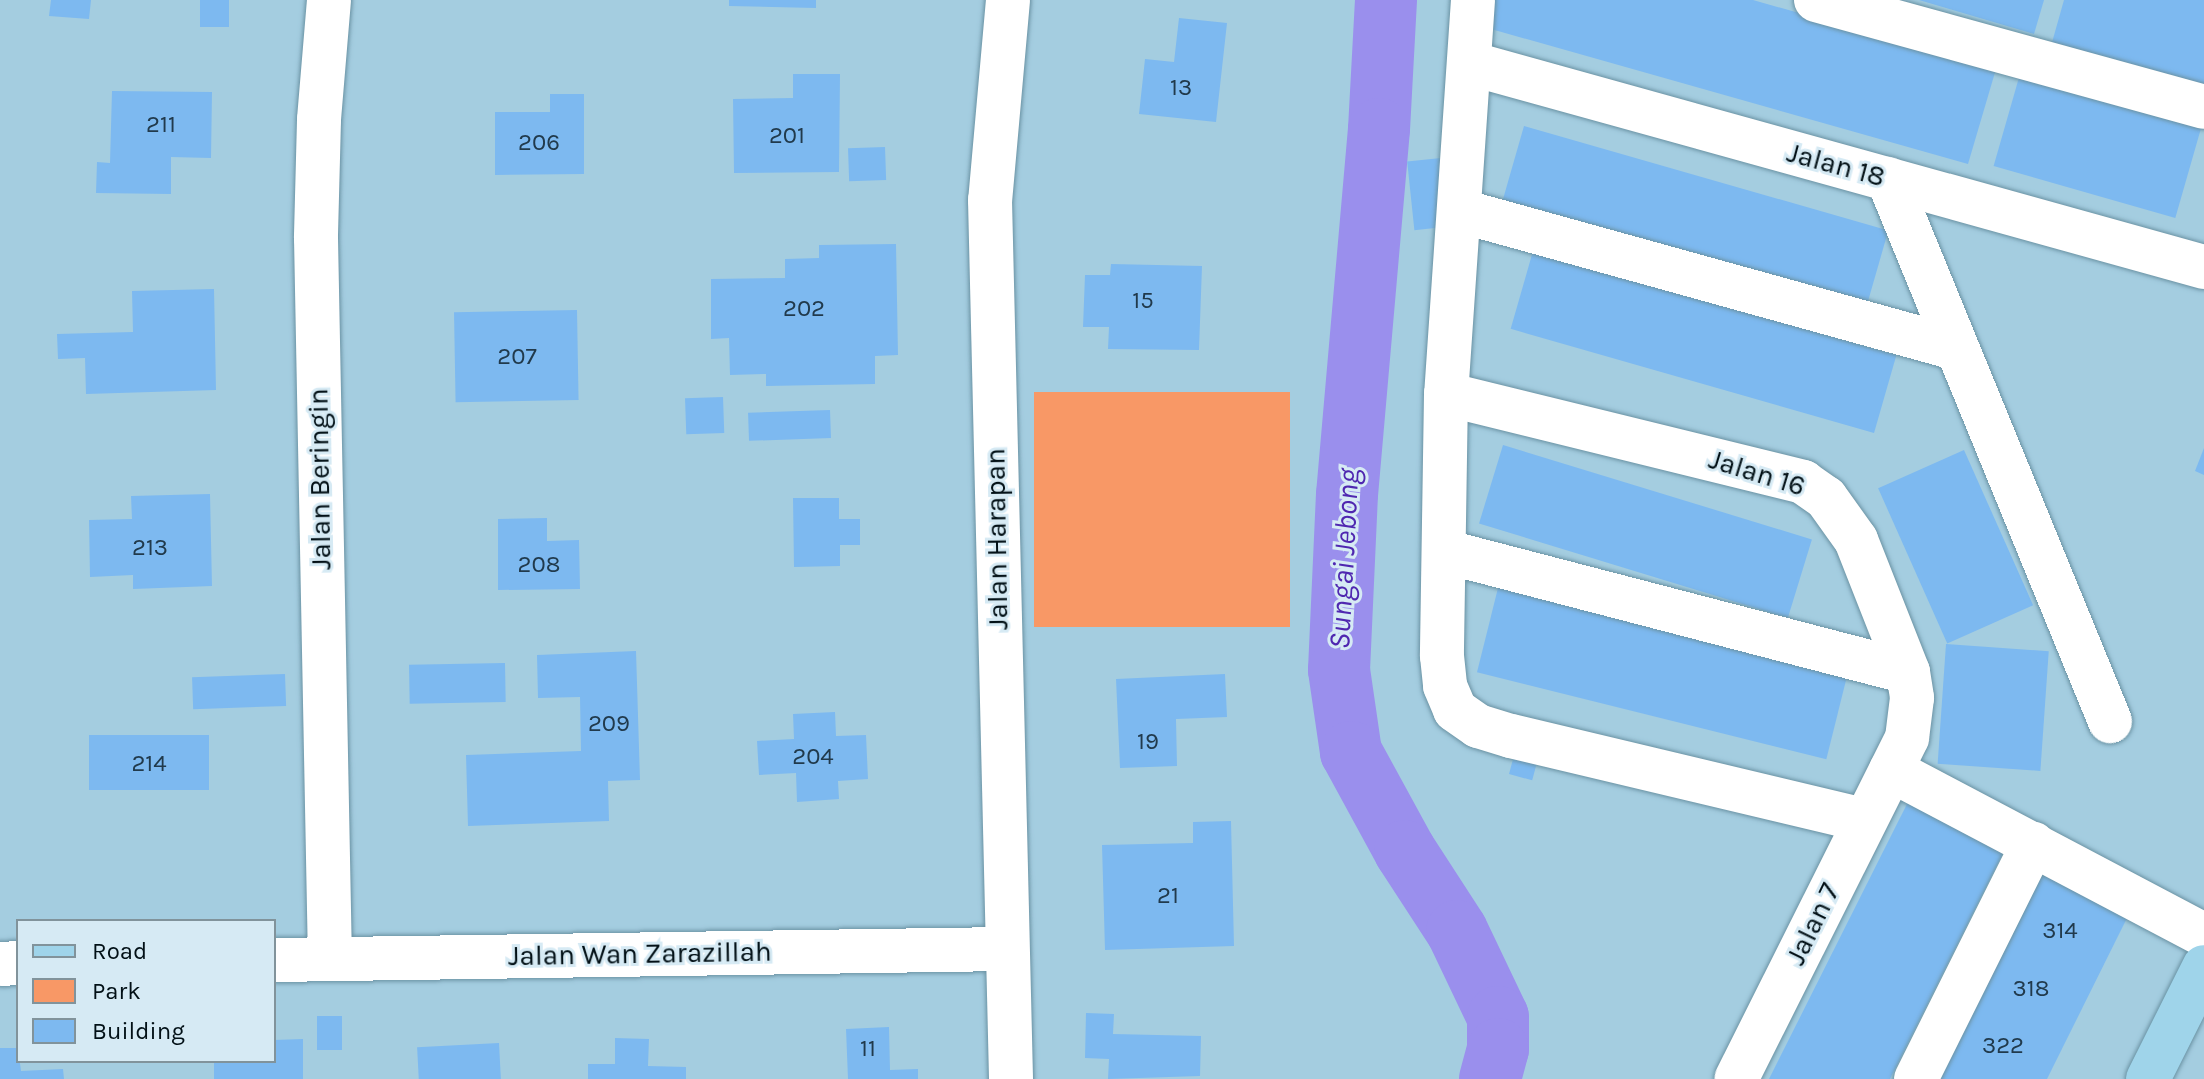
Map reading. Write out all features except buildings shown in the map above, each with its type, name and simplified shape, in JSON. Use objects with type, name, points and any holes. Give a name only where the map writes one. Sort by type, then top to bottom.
[{"type":"main road","points":[[2148,1079],[2204,967]]},
{"type":"street","name":"Jalan Beringin","points":[[329,0],[319,120],[316,238],[330,959]]},
{"type":"street","name":"Jalan Harapan","points":[[1008,0],[990,200],[1011,1079]]},
{"type":"street","points":[[1473,0],[1461,211],[1446,394],[1445,686],[1455,710],[1478,726],[1864,820]]},
{"type":"street","points":[[1816,0],[2204,107]]},
{"type":"street","name":"Jalan 18","points":[[1469,63],[2204,267]]},
{"type":"street","points":[[1888,179],[2110,721]]},
{"type":"street","points":[[1461,211],[1955,348]]},
{"type":"street","name":"Jalan 16","points":[[1446,394],[1803,482],[1826,498],[1842,516],[1856,540],[1908,672],[1912,698],[1907,738],[1891,770]]},
{"type":"street","points":[[1447,552],[1908,672]]},
{"type":"street","points":[[1891,770],[2204,935]]},
{"type":"street","name":"Jalan 7","points":[[1736,1079],[1891,770]]},
{"type":"street","points":[[1916,1079],[2033,844]]},
{"type":"street","name":"Jalan Wan Zarazillah","points":[[276,960],[1007,949]]},
{"type":"green space","points":[[1034,392],[1290,392],[1290,627],[1034,627]]},
{"type":"waterway","name":"Sungai Jebong","points":[[1386,0],[1379,129],[1347,494],[1339,670],[1351,752],[1405,851],[1457,931],[1498,1017],[1498,1049],[1490,1079]]}]
